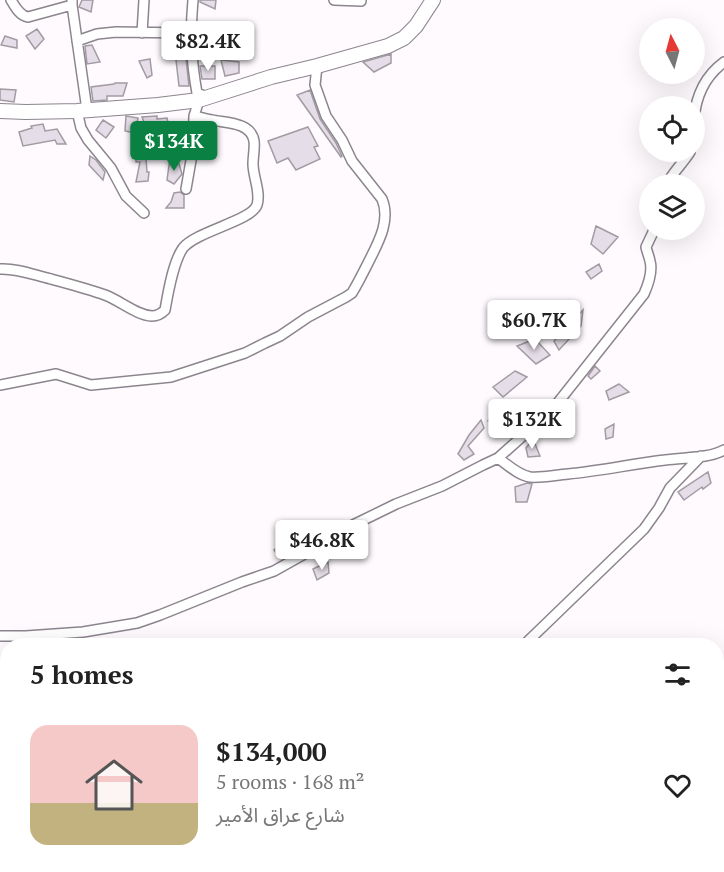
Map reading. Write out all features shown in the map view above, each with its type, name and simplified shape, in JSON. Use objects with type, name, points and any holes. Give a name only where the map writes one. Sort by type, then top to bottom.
[{"type":"main road","points":[[0,111],[82,110],[158,105],[203,99],[272,77],[374,50],[404,38],[416,26],[433,0]]},
{"type":"street","points":[[11,0],[21,14],[28,17],[72,3],[84,135],[111,168],[126,196],[144,213]]},
{"type":"street","points":[[142,33],[144,0]]},
{"type":"street","points":[[186,189],[193,149],[194,116],[203,99],[197,93],[192,62],[190,33],[193,0]]},
{"type":"street","points":[[334,0],[361,1]]},
{"type":"street","points":[[77,40],[105,33],[190,33]]},
{"type":"street","points":[[700,96],[706,79],[724,62]]},
{"type":"street","points":[[0,385],[56,374],[90,385],[171,377],[245,353],[265,344],[352,293],[380,240],[384,226],[385,206],[382,199],[351,161],[342,141],[326,116],[315,85],[317,66]]},
{"type":"street","points":[[0,269],[21,271],[106,295],[142,314],[159,315],[165,310],[178,256],[183,248],[194,238],[252,212],[257,206],[258,196],[253,165],[254,144],[251,133],[242,126],[194,116]]},
{"type":"street","points":[[672,174],[682,162]]},
{"type":"street","points":[[0,636],[83,632],[137,623],[160,615],[274,571],[353,525],[396,504],[442,486],[498,458],[552,410],[644,294],[651,269],[646,247],[649,240]]},
{"type":"street","points":[[498,458],[522,475],[532,477],[598,471],[701,456],[724,450]]},
{"type":"street","points":[[531,638],[644,528],[670,488],[701,456]]},
{"type":"building","points":[[82,0],[93,0],[91,12],[79,7]]},
{"type":"building","points":[[200,0],[216,0],[215,9],[200,2]]},
{"type":"building","points":[[37,29],[44,39],[35,49],[26,36]]},
{"type":"building","points":[[5,36],[17,40],[17,48],[1,45]]},
{"type":"building","points":[[174,43],[185,43],[189,86],[179,86]]},
{"type":"building","points":[[92,45],[100,62],[87,64],[85,46]]},
{"type":"building","points":[[391,54],[391,63],[374,72],[363,62]]},
{"type":"building","points":[[150,59],[152,75],[147,78],[139,61]]},
{"type":"building","points":[[221,60],[239,62],[239,73],[225,76]]},
{"type":"building","points":[[200,66],[215,66],[215,79],[202,79]]},
{"type":"building","points":[[127,83],[123,96],[107,96],[107,100],[93,101],[91,87]]},
{"type":"building","points":[[0,89],[16,90],[14,102],[0,100]]},
{"type":"building","points":[[310,90],[320,119],[336,143],[341,157],[297,95]]},
{"type":"building","points":[[126,116],[138,118],[135,133],[125,131]]},
{"type":"building","points":[[157,116],[157,119],[167,118],[170,131],[146,128],[142,117]]},
{"type":"building","points":[[103,120],[114,127],[106,138],[96,130]]},
{"type":"building","points":[[43,124],[45,131],[57,129],[66,144],[57,144],[55,140],[23,146],[19,132],[32,128],[31,126]]},
{"type":"building","points":[[308,127],[318,146],[314,147],[320,159],[296,170],[288,158],[277,163],[268,141]]},
{"type":"building","points":[[145,145],[147,172],[149,172],[148,181],[136,182],[140,162],[136,162],[136,148],[143,147]]},
{"type":"building","points":[[90,156],[105,172],[103,180],[89,165]]},
{"type":"building","points":[[170,158],[179,164],[182,174],[174,184],[167,180]]},
{"type":"building","points":[[180,192],[184,195],[184,208],[166,208],[174,193]]},
{"type":"building","points":[[596,226],[618,237],[603,254],[591,244]]},
{"type":"building","points":[[599,264],[602,271],[591,279],[586,272]]},
{"type":"building","points":[[583,310],[581,326],[559,350],[554,341]]},
{"type":"building","points":[[535,339],[550,355],[536,364],[517,346]]},
{"type":"building","points":[[595,366],[600,371],[591,379],[588,376]]},
{"type":"building","points":[[515,371],[527,377],[503,397],[493,387]]},
{"type":"building","points":[[619,384],[629,392],[609,400],[606,391]]},
{"type":"building","points":[[501,403],[504,411],[496,424],[488,421]]},
{"type":"building","points":[[481,420],[484,428],[468,446],[474,454],[464,460],[458,454]]},
{"type":"building","points":[[614,424],[613,437],[606,439],[605,429]]},
{"type":"building","points":[[533,439],[540,456],[528,457],[526,448]]},
{"type":"building","points":[[708,472],[711,483],[684,500],[678,492]]},
{"type":"building","points":[[527,483],[532,484],[527,502],[516,502],[515,487]]},
{"type":"building","points":[[293,536],[293,548],[279,557],[274,550]]},
{"type":"building","points":[[328,562],[329,573],[317,580],[313,569]]}]
